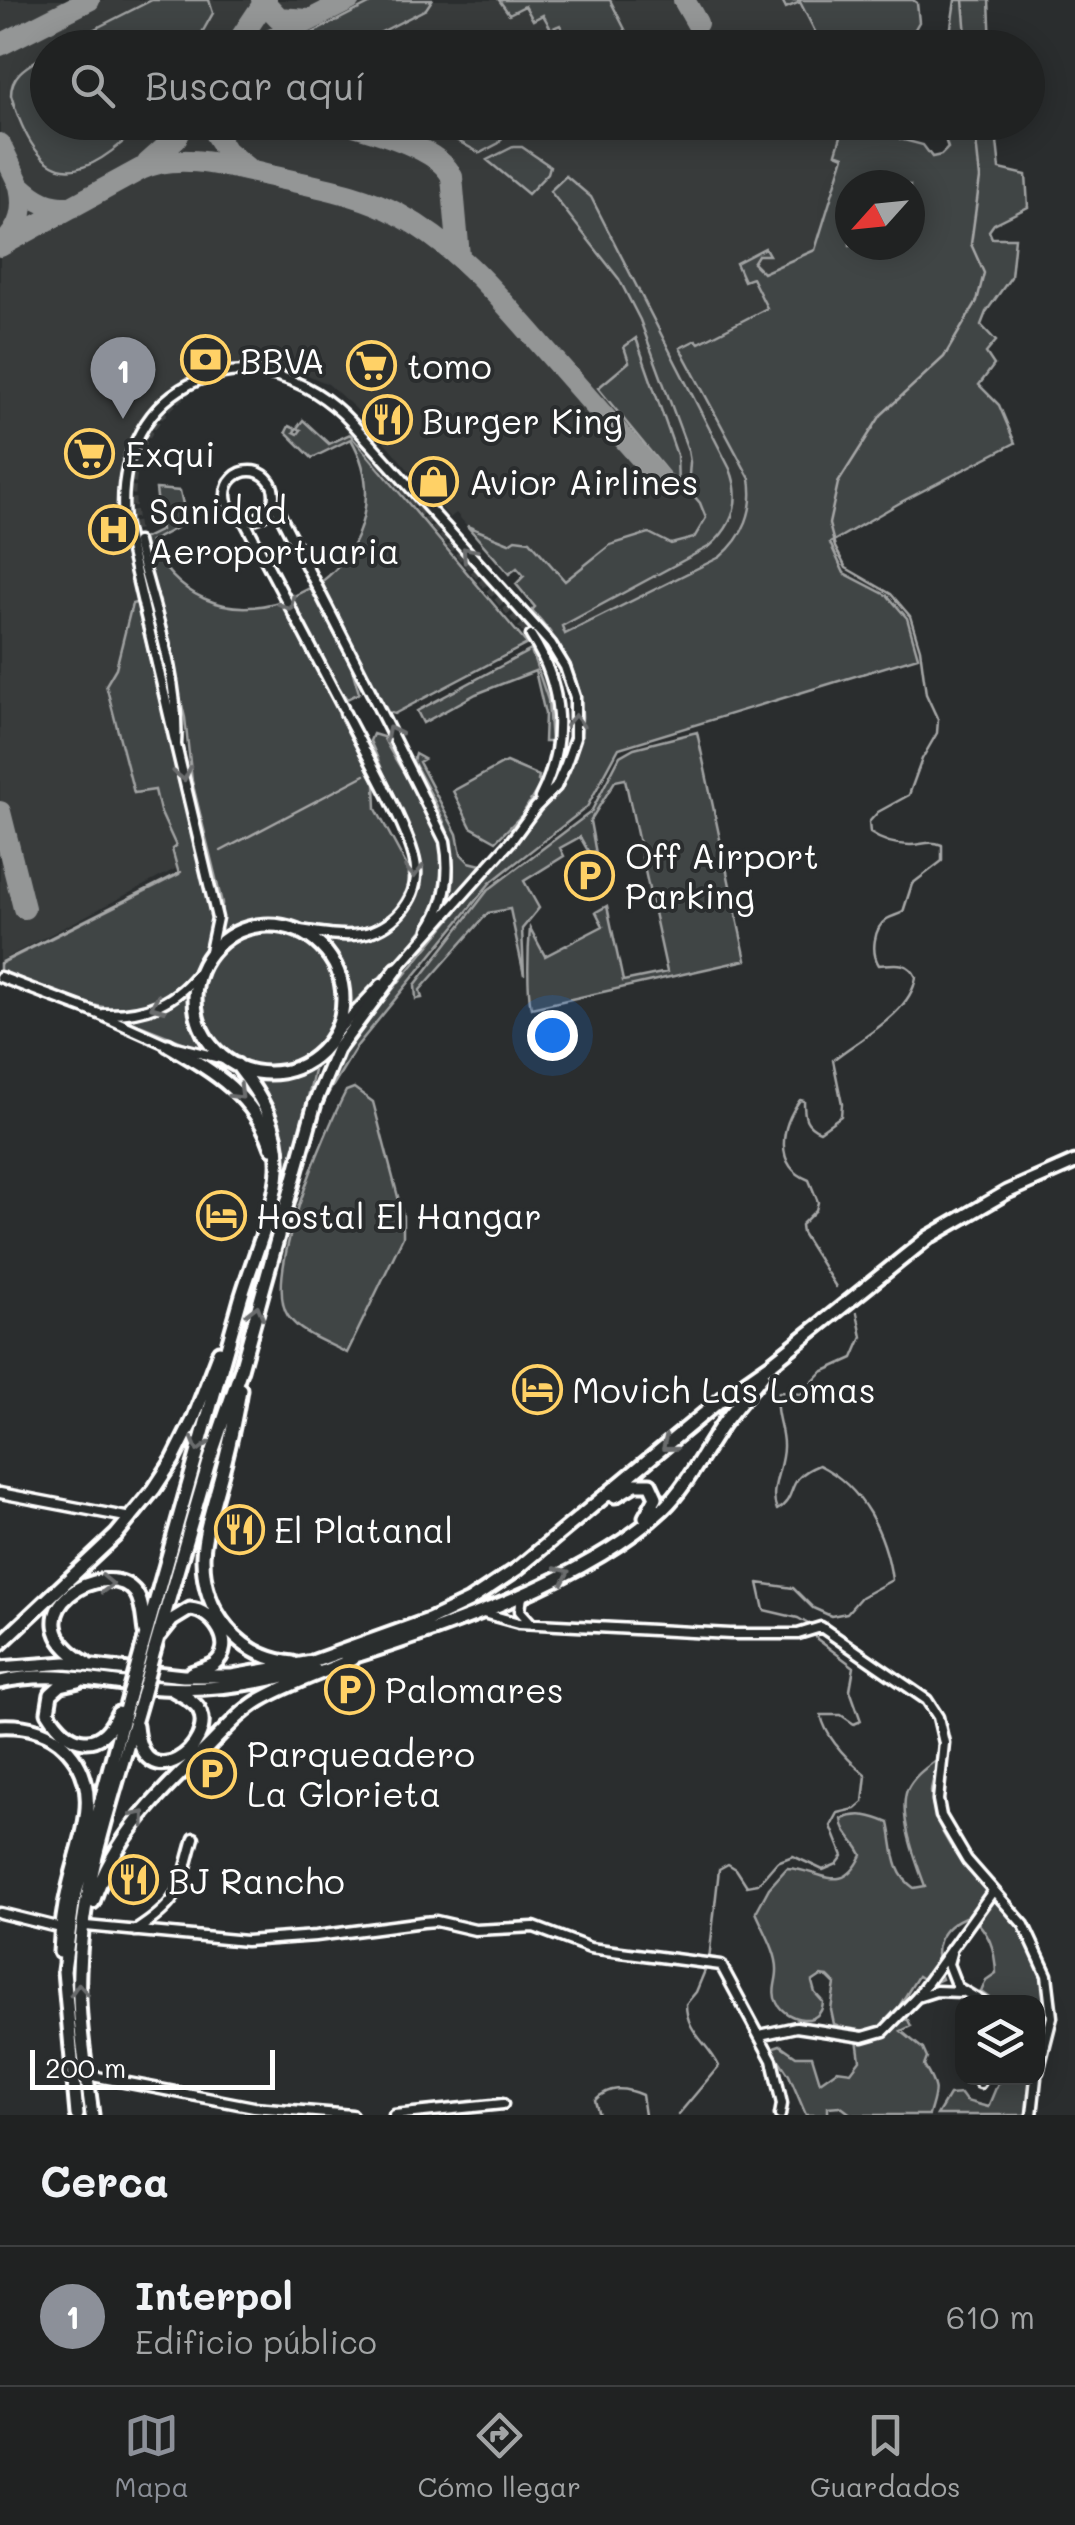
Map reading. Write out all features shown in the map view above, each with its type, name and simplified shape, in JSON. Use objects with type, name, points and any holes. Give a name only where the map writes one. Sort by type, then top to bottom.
[{"type":"main road","points":[[77,2115],[64,1971],[73,1904],[136,1694],[245,1284],[277,1183],[272,1120],[261,1098],[206,1038],[195,999],[201,969],[209,956],[223,940],[250,927],[292,928],[322,947],[335,967],[342,1002],[318,1071],[315,1103]]},
{"type":"main road","points":[[150,1643],[241,1369],[315,1103],[337,1050],[397,969]]},
{"type":"main road","points":[[232,1063],[268,1073],[290,1070],[310,1061],[330,1041]]},
{"type":"main road","points":[[168,1045],[239,1092],[258,1116],[278,1167]]},
{"type":"main road","points":[[0,1668],[89,1665],[184,1676],[232,1676],[302,1664],[408,1628],[469,1601],[517,1568],[729,1393],[929,1238],[1007,1192],[1075,1162]]},
{"type":"main road","points":[[0,1644],[131,1518],[173,1460],[193,1420],[245,1284]]},
{"type":"main road","points":[[84,1930],[100,1884],[122,1841],[153,1801],[256,1703],[575,1569],[626,1539],[676,1494],[721,1426],[772,1363]]},
{"type":"main road","points":[[241,1369],[238,1402],[204,1544],[206,1581],[226,1628],[242,1645],[278,1662],[302,1664]]},
{"type":"main road","points":[[589,1510],[635,1484],[650,1484],[656,1497],[652,1509],[626,1539]]},
{"type":"main road","points":[[89,1665],[67,1652],[55,1631],[61,1603],[79,1588],[104,1581],[127,1585],[140,1600],[150,1643]]},
{"type":"main road","points":[[150,1643],[184,1610],[199,1610],[216,1623],[222,1640],[220,1657],[215,1664],[184,1676]]},
{"type":"main road","points":[[0,1682],[50,1676],[206,1688],[279,1679],[375,1650]]},
{"type":"main road","points":[[92,1679],[55,1689],[48,1706],[58,1727],[74,1738],[102,1738],[136,1694]]},
{"type":"main road","points":[[136,1694],[139,1747],[154,1763],[170,1763],[191,1749],[202,1730],[196,1704],[170,1688]]},
{"type":"main road","points":[[92,2115],[79,1994],[84,1930],[98,1848],[135,1719]]},
{"type":"main road","points":[[0,1726],[26,1727],[53,1737],[71,1754],[86,1779],[86,1822],[61,1928],[60,1959],[64,1971]]},
{"type":"street","points":[[209,956],[217,918],[124,522],[123,492],[131,454],[152,416],[174,394],[200,379],[245,370],[290,378],[333,403],[552,644],[572,682],[576,712],[575,738],[556,787],[330,1041]]},
{"type":"street","points":[[292,928],[349,935],[372,931],[401,913],[415,884],[416,864],[344,711],[243,518],[234,513],[226,500],[228,486],[238,474],[253,471],[266,477],[272,487],[273,502],[445,841],[448,864],[444,897],[418,946]]},
{"type":"street","points":[[243,518],[264,514],[273,502]]},
{"type":"street","points":[[137,542],[178,718],[176,745]]},
{"type":"street","points":[[531,636],[548,666],[559,715],[555,758],[536,806]]},
{"type":"street","points":[[100,1014],[123,1015],[158,1006],[180,992],[201,969]]},
{"type":"street","points":[[0,978],[100,1014],[168,1045],[232,1063]]},
{"type":"street","points":[[0,1493],[131,1518]]},
{"type":"street","points":[[523,1592],[520,1611],[534,1624]]},
{"type":"street","points":[[479,1611],[511,1622],[730,1634],[806,1633],[821,1627],[928,1700],[944,1733],[938,1800],[942,1816],[954,1843],[1024,1926],[1048,1976],[1052,2017],[1045,2044]]},
{"type":"street","points":[[135,1931],[164,1912],[179,1892],[194,1838]]},
{"type":"street","points":[[760,2034],[796,2027],[874,2036],[896,2021],[917,1997],[993,1891]]},
{"type":"street","points":[[0,1913],[61,1928]]},
{"type":"street","points":[[84,1930],[246,1941],[436,1922],[475,1930],[534,1927],[590,1948],[721,1965],[772,2060],[782,2104],[780,2115]]},
{"type":"street","points":[[954,1944],[948,1964],[961,1992]]},
{"type":"street","points":[[917,1997],[936,1992],[967,1995]]},
{"type":"street","points":[[87,2075],[254,2107],[352,2115]]},
{"type":"street","points":[[1032,2115],[1036,2085]]},
{"type":"street","points":[[394,2115],[503,2104]]},
{"type":"shaded area","points":[[0,0],[855,0],[857,30],[30,30],[30,140],[849,140],[840,170],[835,170],[835,185],[815,251],[743,549],[566,635],[510,544],[467,526],[456,513],[450,518],[356,409],[328,384],[296,370],[249,362],[201,372],[159,400],[140,423],[126,452],[119,504],[139,602],[133,707],[160,811],[177,846],[172,849],[177,868],[0,961]]},
{"type":"shaded area","points":[[152,0],[209,0],[213,13],[204,30],[93,30]]},
{"type":"shaded area","points":[[377,0],[432,0],[426,9],[385,30],[318,30]]},
{"type":"shaded area","points":[[499,0],[610,0],[625,30],[563,30],[560,25],[551,29],[543,15],[533,20],[525,6],[509,14]]},
{"type":"shaded area","points":[[782,0],[913,0],[917,3],[919,22],[916,30],[814,30],[800,2],[786,8]]},
{"type":"shaded area","points":[[955,0],[989,0],[990,30],[951,30]]},
{"type":"shaded area","points":[[28,66],[30,140],[125,140],[99,160],[80,168],[64,169],[48,163],[34,148],[22,126],[11,95],[14,80]]},
{"type":"shaded area","points":[[456,140],[501,140],[480,153]]},
{"type":"shaded area","points":[[840,140],[904,140],[923,145],[932,157],[948,148],[945,140],[997,140],[1000,169],[1026,175],[1028,207],[994,224],[989,231],[992,238],[1015,238],[1011,277],[981,325],[996,341],[986,353],[994,365],[979,385],[999,405],[1015,443],[830,543],[844,573],[888,596],[907,618],[918,657],[619,748],[587,807],[490,883],[357,1046],[326,1097],[337,1062],[357,1033],[564,781],[581,734],[582,712],[572,670],[532,610],[535,607],[516,584],[524,576],[517,568],[509,574],[467,526],[509,543],[515,539],[530,541],[565,581],[610,545],[649,533],[671,544],[694,538],[706,518],[688,489],[688,450],[640,320],[619,279],[550,191],[566,176],[591,197],[730,469],[735,491],[730,520],[710,546],[562,626],[565,634],[720,557],[741,532],[751,501],[750,479],[680,348],[696,340],[699,343],[767,308],[752,278],[744,281],[736,263],[765,248],[769,255],[758,255],[753,263],[763,273],[815,250],[835,185],[835,260],[925,260],[925,170],[840,170],[844,156],[836,153]]},
{"type":"shaded area","points":[[513,147],[522,147],[550,166],[528,194],[487,160]]},
{"type":"shaded area","points":[[636,338],[677,455],[678,485],[598,388],[629,362],[624,347]]},
{"type":"shaded area","points":[[303,420],[329,444],[350,434],[527,644],[394,714],[388,712],[320,583],[348,553],[357,536],[366,498],[360,458],[351,439],[312,458],[286,432],[289,426],[298,434]]},
{"type":"shaded area","points":[[156,489],[180,491],[187,522],[150,542],[160,561],[188,589],[222,604],[261,606],[282,601],[375,784],[376,809],[409,870],[408,888],[395,911],[367,928],[352,931],[265,919],[233,928],[220,937],[222,903],[192,781],[185,718],[143,539],[161,530]]},
{"type":"shaded area","points":[[310,588],[351,666],[359,693],[347,699],[290,598]]},
{"type":"shaded area","points":[[139,602],[212,919],[200,957],[177,987],[143,1004],[103,1007],[0,970],[0,964],[179,874],[172,849],[176,846],[155,790],[134,793],[106,685],[116,668],[132,604]]},
{"type":"shaded area","points":[[531,650],[548,700],[551,742],[544,742],[545,714],[535,671],[476,694],[423,723],[417,711]]},
{"type":"shaded area","points":[[697,732],[746,960],[531,1008],[530,928],[545,956],[603,926],[596,912],[607,906],[623,981],[667,972],[625,779],[615,781],[590,821],[599,870],[580,837],[560,848],[564,856],[524,881],[539,908],[522,929],[524,975],[510,909],[488,913],[420,990],[422,998],[416,999],[415,985],[488,890],[591,812],[620,756],[634,748]]},
{"type":"shaded area","points":[[373,734],[383,737],[428,812],[440,839],[445,865],[443,889],[420,933],[349,1008],[341,969],[317,937],[356,940],[384,931],[409,909],[419,892],[422,876],[415,844],[370,741]]},
{"type":"shaded area","points":[[415,754],[424,759],[419,762],[457,834],[461,854],[469,862],[481,865],[449,905],[454,865],[451,847],[440,813],[413,761]]},
{"type":"shaded area","points":[[506,762],[539,776],[541,783],[522,815],[496,841],[471,827],[453,791]]},
{"type":"shaded area","points":[[269,930],[295,935],[317,950],[332,972],[337,998],[332,1024],[317,1046],[295,1061],[269,1066],[243,1061],[221,1046],[206,1024],[201,998],[206,972],[221,950],[243,935]]},
{"type":"shaded area","points":[[189,991],[193,1023],[210,1053],[124,1019],[158,1012]]},
{"type":"shaded area","points":[[316,1062],[289,1181],[258,1281],[247,1334],[238,1331],[283,1164],[276,1122],[265,1097],[247,1073],[285,1076]]},
{"type":"shaded area","points":[[354,1088],[373,1102],[403,1216],[403,1237],[347,1353],[293,1322],[282,1297],[283,1270],[299,1204],[336,1111],[346,1091]]},
{"type":"shaded area","points":[[939,1762],[931,1792],[937,1819],[965,1866],[1021,1931],[1035,1956],[1044,1983],[1046,2002],[1045,2016],[1045,1995],[981,1992],[986,1980],[996,1973],[995,1964],[986,1934],[970,1915],[950,1926],[940,1940],[937,1958],[942,1979],[931,1984],[918,1976],[893,2016],[908,2020],[911,2026],[901,2031],[923,2049],[927,2058],[924,2066],[935,2090],[929,2115],[852,2115],[840,2106],[828,2107],[828,2115],[806,2115],[789,2075],[771,2048],[780,2045],[796,2056],[812,2056],[820,2082],[837,2070],[851,2072],[860,2060],[856,2032],[834,2024],[831,2010],[835,1984],[828,1977],[821,1976],[812,1982],[823,2002],[817,2016],[795,2017],[777,2003],[775,1957],[756,1912],[769,1888],[787,1868],[830,1878],[847,1875],[862,1855],[842,1819],[854,1816],[889,1823],[901,1875],[914,1888],[925,1886],[905,1812],[907,1790],[923,1770]]},
{"type":"shaded area","points":[[997,2085],[1031,2085],[1030,2107],[1025,2115],[937,2115],[949,2095],[961,2094],[966,2101],[988,2107]]},
{"type":"waterway","points":[[963,0],[966,30]]},
{"type":"waterway","points":[[836,1287],[802,1233],[801,1225],[816,1210],[818,1202],[809,1180],[797,1174],[785,1155],[785,1133],[800,1100],[804,1101],[808,1123],[820,1131],[841,1116],[833,1060],[882,1025],[912,990],[916,977],[913,972],[900,964],[879,965],[875,941],[882,923],[903,912],[912,884],[942,861],[942,845],[899,844],[870,833],[869,822],[878,812],[909,795],[937,733],[938,720],[926,694],[920,649],[910,616],[891,594],[846,568],[829,524],[838,483],[881,415],[944,357],[977,301],[984,273],[971,244],[980,178],[976,140]]},
{"type":"waterway","points":[[221,851],[365,775]]},
{"type":"waterway","points":[[0,963],[181,872]]},
{"type":"waterway","points":[[810,1625],[764,1610],[758,1583],[793,1588],[813,1608],[831,1616],[847,1613],[861,1597],[892,1580],[884,1546],[870,1514],[835,1474],[819,1465],[800,1476],[777,1510],[775,1502],[783,1447],[777,1406],[779,1392],[801,1394],[822,1372],[853,1358],[862,1337],[857,1313]]},
{"type":"waterway","points":[[709,1960],[719,1869],[728,1864],[747,1886],[758,1884],[777,1862],[793,1856],[823,1870],[837,1864],[843,1856],[831,1826],[838,1813],[855,1809],[863,1802],[866,1775],[833,1741],[821,1715],[841,1715],[854,1724],[861,1721],[850,1690],[854,1667],[814,1633]]},
{"type":"waterway","points":[[678,2115],[719,2066],[693,2030],[687,2014],[686,2004],[706,1968]]},
{"type":"waterway","points":[[599,2115],[595,2100],[617,2089],[642,2095],[645,2115]]},
{"type":"taxiway","points":[[0,45],[89,0]]},
{"type":"taxiway","points":[[262,0],[279,18],[308,20]]},
{"type":"taxiway","points":[[246,30],[266,0]]},
{"type":"taxiway","points":[[290,30],[349,0]]},
{"type":"taxiway","points":[[684,0],[697,23]]},
{"type":"taxiway","points":[[148,163],[174,140]]},
{"type":"taxiway","points":[[219,140],[247,168]]},
{"type":"taxiway","points":[[398,140],[434,157],[452,177],[459,256]]},
{"type":"taxiway","points":[[0,144],[20,186]]},
{"type":"taxiway","points":[[0,246],[141,169],[173,161],[225,166],[368,201],[420,227],[476,274],[669,490]]},
{"type":"taxiway","points":[[3,244],[20,218],[20,186],[44,203],[72,207]]},
{"type":"taxiway","points":[[0,812],[24,908]]},
{"type":"tunnel","points":[[137,542],[131,498],[137,458],[155,422],[187,391]]},
{"type":"tunnel","points":[[340,416],[531,636]]},
{"type":"place","name":"BBVA","points":[[205,360]]},
{"type":"place","name":"tomo","points":[[372,365]]},
{"type":"place","name":"Interpol","points":[[123,419]]},
{"type":"place","name":"Burger King","points":[[387,420]]},
{"type":"place","name":"Exqui","points":[[90,453]]},
{"type":"place","name":"Avior Airlines","points":[[434,481]]},
{"type":"place","name":"Sanidad Aeroportuaria","points":[[114,530]]},
{"type":"place","name":"Off Airport Parking","points":[[590,875]]},
{"type":"place","name":"Hostal El Hangar","points":[[221,1215]]},
{"type":"place","name":"Movich Las Lomas","points":[[537,1389]]},
{"type":"place","name":"El Platanal","points":[[239,1529]]},
{"type":"place","name":"Palomares","points":[[350,1689]]},
{"type":"place","name":"Parqueadero La Glorieta","points":[[212,1773]]},
{"type":"place","name":"BJ Rancho","points":[[133,1880]]}]
